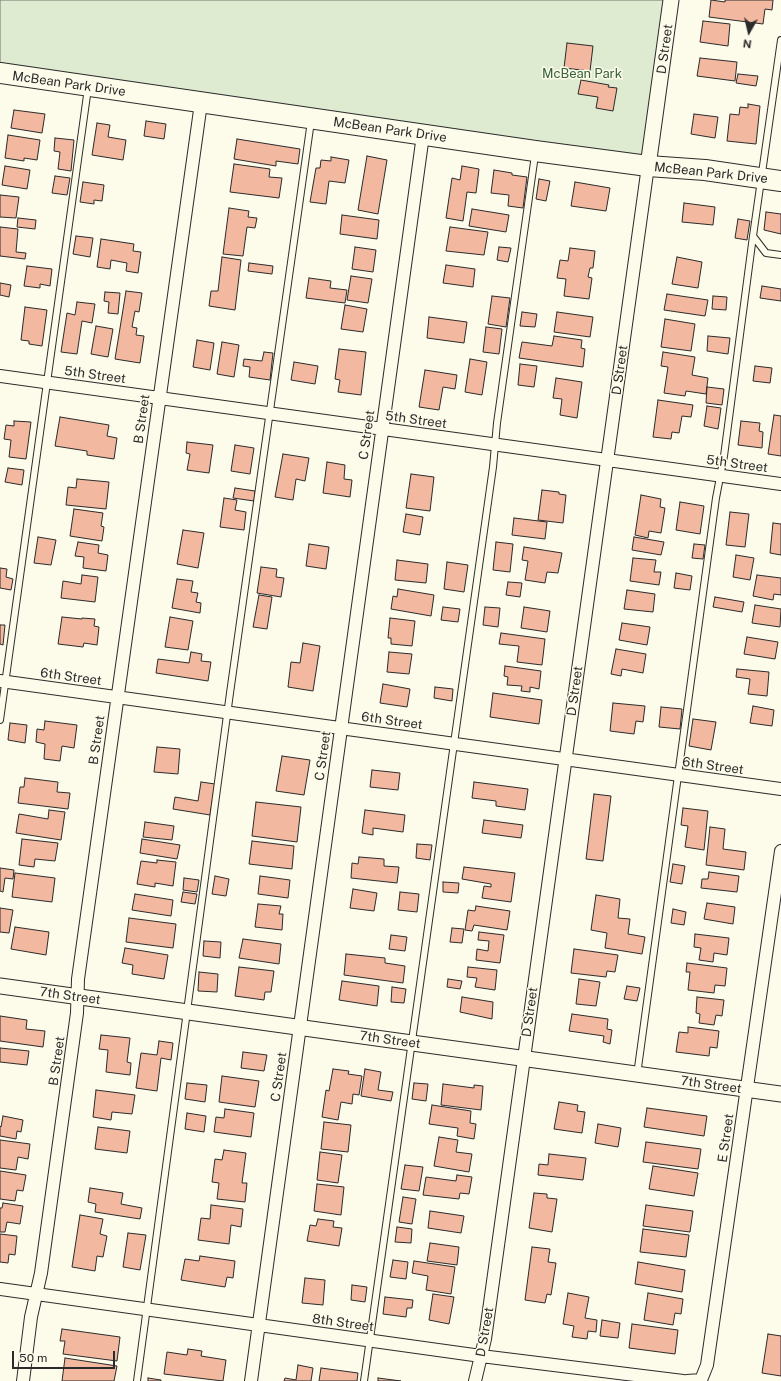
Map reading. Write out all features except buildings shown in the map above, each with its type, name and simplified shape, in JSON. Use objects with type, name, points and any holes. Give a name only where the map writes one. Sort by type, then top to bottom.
[{"type":"main road","name":"McBean Park Drive","points":[[0,73],[535,151],[648,166],[705,170],[781,181]]},
{"type":"street","name":"D Street","points":[[476,1381],[485,1339],[671,0]]},
{"type":"street","name":"B Street","points":[[23,1381],[31,1317],[41,1272],[76,1020],[78,979],[201,103]]},
{"type":"street","name":"C Street","points":[[250,1381],[423,135]]},
{"type":"street","name":"5th Street","points":[[0,376],[781,484]]},
{"type":"street","name":"6th Street","points":[[3,682],[781,789]]},
{"type":"street","name":"E Street","points":[[701,1380],[707,1365],[781,851]]},
{"type":"street","name":"7th Street","points":[[0,986],[781,1094]]},
{"type":"street","name":"8th Street","points":[[0,1289],[481,1356],[683,1381]]},
{"type":"street","points":[[687,1381],[701,1380]]},
{"type":"lane","points":[[637,1074],[716,498],[781,40]]},
{"type":"lane","points":[[0,720],[3,682],[47,383],[88,86]]},
{"type":"lane","points":[[137,1381],[177,1089],[179,1063],[188,1012],[228,713],[312,118]]},
{"type":"lane","points":[[364,1381],[454,744],[535,151]]},
{"type":"lane","points":[[753,236],[766,253],[781,255]]},
{"type":"green space","name":"McBean Park","points":[[0,0],[668,0],[645,157],[0,65]]}]
